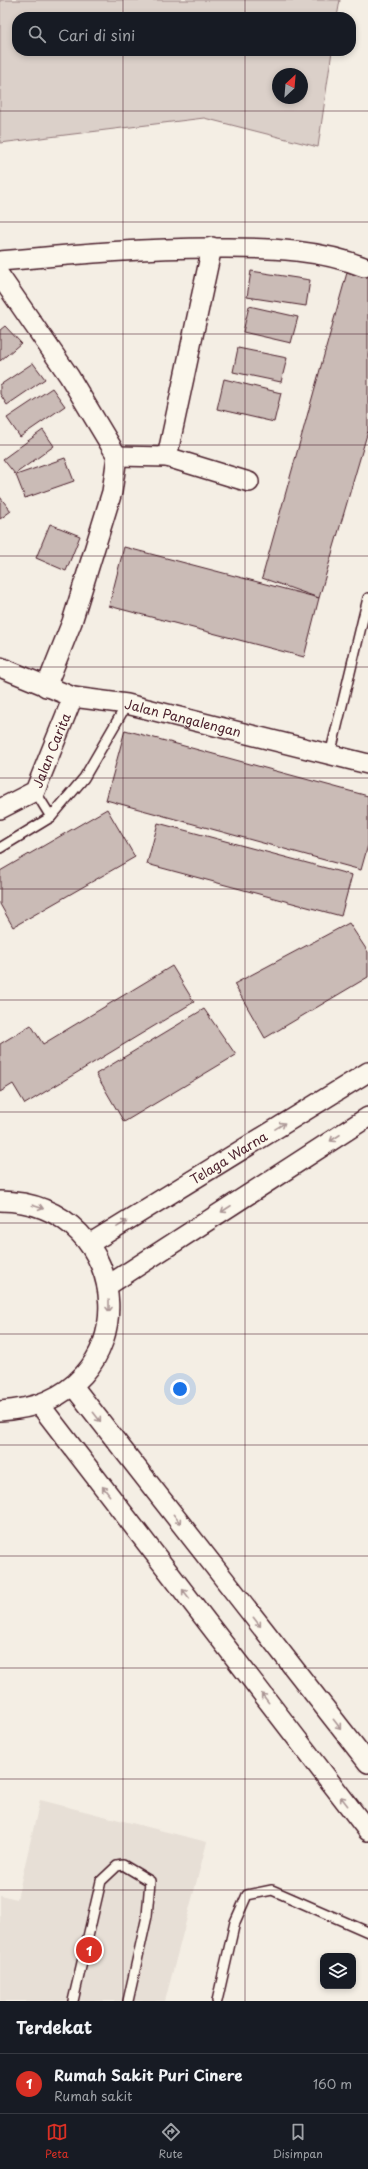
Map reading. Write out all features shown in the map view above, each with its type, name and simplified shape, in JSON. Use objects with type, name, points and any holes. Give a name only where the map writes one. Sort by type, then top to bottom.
[{"type":"street","points":[[167,457],[212,248]]},
{"type":"street","points":[[0,261],[137,249],[280,248],[351,261],[364,267]]},
{"type":"street","points":[[0,276],[70,376],[117,456],[112,492],[72,622],[46,687]]},
{"type":"street","points":[[117,456],[167,457],[249,482]]},
{"type":"street","name":"Jalan Pangalengan","points":[[0,667],[73,697],[127,704],[368,764]]},
{"type":"street","name":"Jalan Carita","points":[[0,809],[35,790],[73,697]]},
{"type":"street","name":"Telaga Warna","points":[[89,1244],[368,1072]]},
{"type":"street","points":[[108,1286],[368,1117]]},
{"type":"street","points":[[0,1201],[21,1202],[41,1207],[59,1217],[75,1229],[89,1244],[101,1264],[108,1286],[109,1311],[104,1341],[92,1363],[73,1386],[57,1397],[40,1405],[20,1410],[0,1411]]},
{"type":"street","points":[[73,1386],[368,1763]]},
{"type":"street","points":[[40,1405],[368,1832]]},
{"type":"lane","points":[[330,755],[368,598]]},
{"type":"lane","points":[[0,848],[51,817],[84,778],[127,704]]},
{"type":"lane","points":[[35,790],[51,817]]},
{"type":"lane","points":[[73,2001],[101,1880],[117,1866],[123,1865],[150,1881],[147,1916],[128,2001]]},
{"type":"lane","points":[[217,2001],[235,1922],[247,1895],[272,1890],[368,1932]]},
{"type":"shaded area","points":[[0,0],[340,0],[338,12],[12,12],[12,56],[331,56],[318,147],[204,118],[0,143]]},
{"type":"shaded area","points":[[40,1800],[207,1842],[165,2001],[0,2001],[0,1895],[17,1899]]},
{"type":"building","points":[[348,269],[368,273],[368,431],[319,598],[262,578]]},
{"type":"building","points":[[251,271],[310,280],[306,306],[247,297]]},
{"type":"building","points":[[249,306],[298,317],[291,343],[243,332]]},
{"type":"building","points":[[5,326],[21,343],[0,361],[0,330]]},
{"type":"building","points":[[238,348],[287,358],[281,382],[233,372]]},
{"type":"building","points":[[33,363],[45,379],[7,405],[0,394],[0,385]]},
{"type":"building","points":[[224,379],[281,393],[274,422],[217,409]]},
{"type":"building","points":[[52,388],[65,406],[20,437],[7,418]]},
{"type":"building","points":[[43,430],[54,446],[15,474],[3,459]]},
{"type":"building","points":[[65,458],[74,481],[25,498],[16,475]]},
{"type":"building","points":[[0,497],[11,511],[0,519]]},
{"type":"building","points":[[50,524],[80,536],[66,571],[36,558]]},
{"type":"building","points":[[124,547],[319,598],[304,657],[109,606]]},
{"type":"building","points":[[125,730],[368,796],[368,845],[361,870],[106,800]]},
{"type":"building","points":[[107,809],[135,857],[13,927],[0,904],[0,871]]},
{"type":"building","points":[[158,823],[352,875],[341,916],[147,864]]},
{"type":"building","points":[[349,923],[368,952],[368,977],[265,1038],[234,984]]},
{"type":"building","points":[[172,966],[194,1002],[25,1104],[13,1084],[0,1092],[0,1044],[31,1025],[43,1044]]},
{"type":"building","points":[[204,1009],[236,1055],[124,1122],[96,1074]]},
{"type":"place","name":"Rumah Sakit Puri Cinere","points":[[89,1950]]}]
